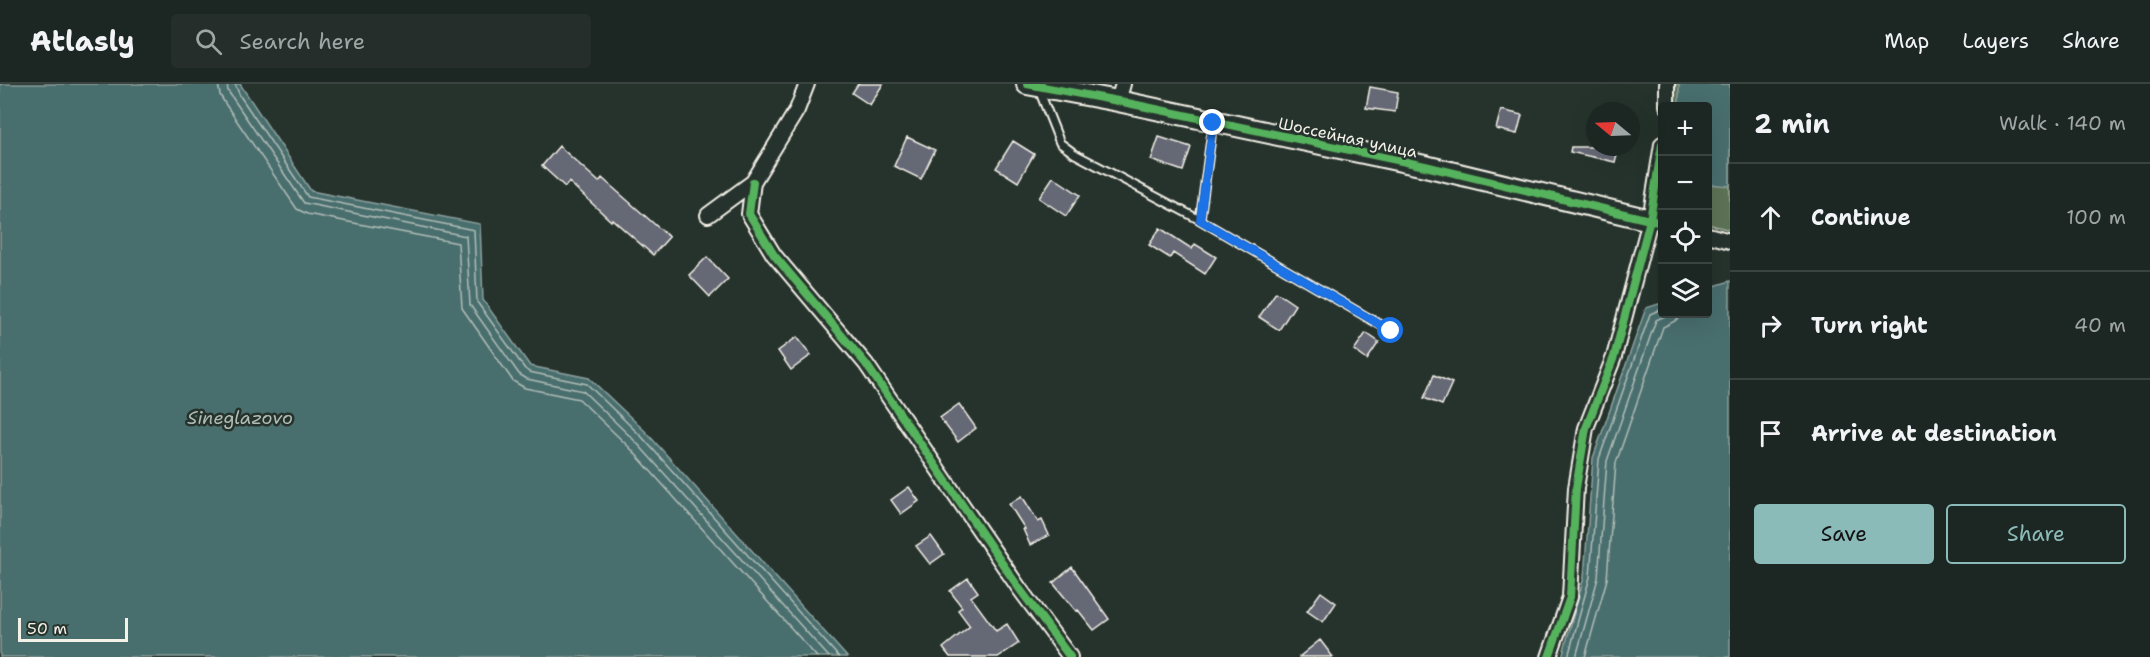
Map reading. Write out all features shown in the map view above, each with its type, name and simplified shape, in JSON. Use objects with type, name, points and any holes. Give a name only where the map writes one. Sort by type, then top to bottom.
[{"type":"street","points":[[708,215],[753,182],[796,110],[807,84]]},
{"type":"street","points":[[1667,84],[1667,102]]},
{"type":"street","name":"Шоссейная улица","points":[[1032,85],[1121,93],[1213,123],[1425,166],[1656,222]]},
{"type":"street","points":[[1550,657],[1570,597],[1576,488],[1586,428],[1614,357],[1656,222],[1661,156]]},
{"type":"street","points":[[753,182],[749,214],[774,255],[866,364],[1019,588],[1070,657]]},
{"type":"street","points":[[1712,236],[1730,241]]},
{"type":"lane","points":[[1032,85],[1060,142],[1075,154],[1200,220],[1391,331]]},
{"type":"lane","points":[[1200,220],[1213,123]]},
{"type":"green space","points":[[1672,84],[1730,84],[1730,230],[1712,225],[1712,102],[1672,102]]},
{"type":"water","name":"Sineglazovo","points":[[0,84],[240,84],[311,191],[480,224],[483,300],[530,366],[589,378],[646,432],[847,657],[0,657]]},
{"type":"water","points":[[1679,84],[1730,84],[1730,186],[1712,184],[1712,102],[1679,102]]},
{"type":"water","points":[[1730,281],[1730,657],[1562,657],[1584,577],[1593,458],[1646,308],[1658,304],[1658,318],[1712,318],[1712,287]]},
{"type":"building","points":[[858,84],[883,84],[870,105],[852,93]]},
{"type":"building","points":[[1370,87],[1398,92],[1395,112],[1366,108]]},
{"type":"building","points":[[1501,110],[1522,115],[1517,134],[1496,129]]},
{"type":"building","points":[[907,137],[935,150],[921,179],[894,166]]},
{"type":"building","points":[[1159,137],[1191,147],[1183,171],[1151,160]]},
{"type":"building","points":[[1013,141],[1034,154],[1018,182],[996,168]]},
{"type":"building","points":[[559,146],[599,182],[602,178],[669,237],[653,255],[612,219],[611,221],[569,182],[565,187],[542,166]]},
{"type":"building","points":[[1571,147],[1586,147],[1586,156],[1570,152]]},
{"type":"building","points":[[1588,156],[1617,156],[1615,162]]},
{"type":"building","points":[[1053,177],[1080,195],[1066,216],[1039,198]]},
{"type":"building","points":[[1160,228],[1192,249],[1195,244],[1216,257],[1205,274],[1173,253],[1170,258],[1149,245]]},
{"type":"building","points":[[707,257],[728,279],[710,297],[689,275]]},
{"type":"building","points":[[1276,292],[1295,305],[1279,330],[1259,317]]},
{"type":"building","points":[[1366,333],[1379,342],[1367,360],[1354,350]]},
{"type":"building","points":[[797,337],[811,355],[791,370],[778,351]]},
{"type":"building","points":[[1434,375],[1452,383],[1442,405],[1424,398]]},
{"type":"building","points":[[959,404],[976,428],[958,442],[940,418]]},
{"type":"building","points":[[909,487],[919,501],[901,514],[891,500]]},
{"type":"building","points":[[1022,496],[1038,522],[1042,520],[1049,535],[1030,545],[1023,529],[1025,529],[1009,504]]},
{"type":"building","points":[[931,536],[944,554],[930,564],[916,546]]},
{"type":"building","points":[[1072,567],[1109,619],[1094,630],[1053,583]]},
{"type":"building","points":[[968,578],[978,592],[971,597],[996,631],[1007,624],[1019,643],[998,657],[950,657],[943,648],[970,626],[958,610],[962,607],[950,591]]},
{"type":"building","points":[[1321,592],[1336,603],[1323,622],[1307,611]]},
{"type":"building","points":[[1320,640],[1333,657],[1299,657]]},
{"type":"cycle path","points":[[1027,84],[1425,166],[1658,222]]},
{"type":"cycle path","points":[[1549,657],[1570,597],[1576,488],[1586,428],[1614,357],[1650,220],[1660,156]]},
{"type":"cycle path","points":[[753,182],[749,214],[774,255],[866,364],[1019,588],[1070,657]]},
{"type":"route","points":[[1213,123],[1200,220],[1391,331]]}]
